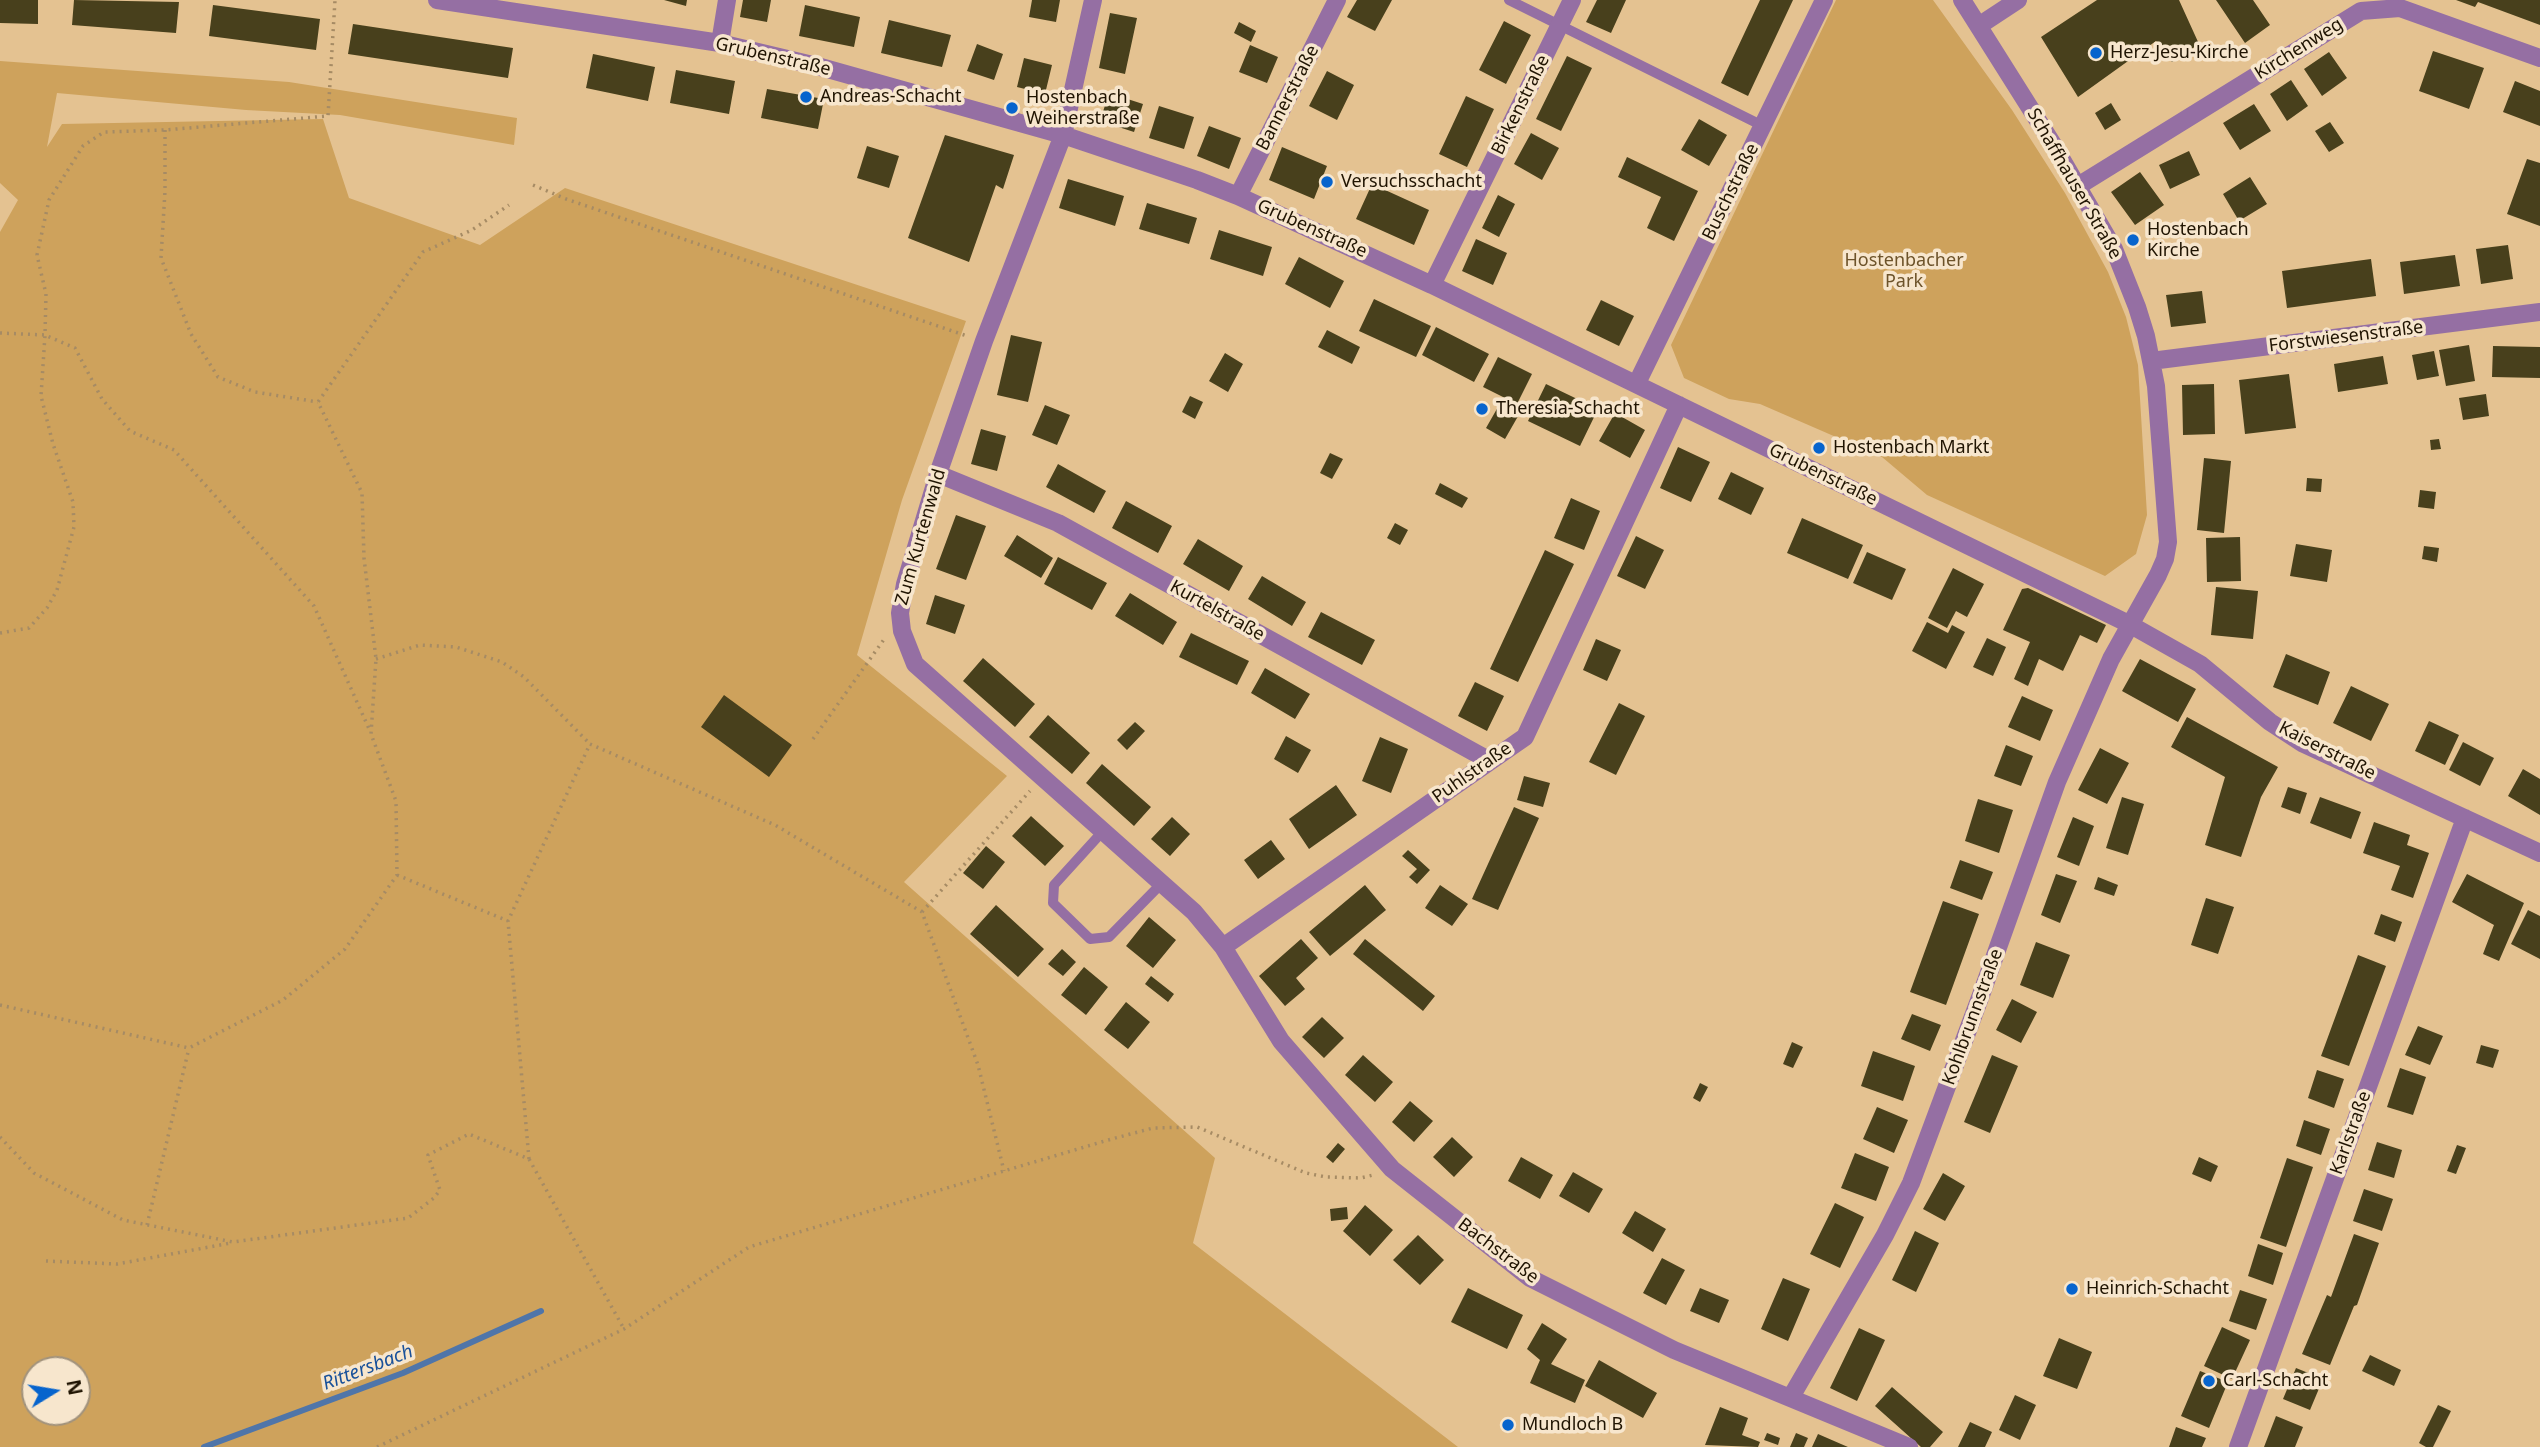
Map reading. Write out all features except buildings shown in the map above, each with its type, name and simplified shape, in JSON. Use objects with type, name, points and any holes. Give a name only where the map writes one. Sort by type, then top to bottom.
[{"type":"street","points":[[720,43],[727,0]]},
{"type":"street","name":"Zum Kurtenwald","points":[[1093,0],[1063,135],[984,341],[938,474],[905,584],[900,613],[902,631],[915,664],[1194,912],[1223,947]]},
{"type":"street","name":"Bannerstraße","points":[[1238,196],[1337,0]]},
{"type":"street","name":"Birkenstraße","points":[[1432,285],[1572,0]]},
{"type":"street","name":"Buschstraße","points":[[1637,383],[1824,0]]},
{"type":"street","name":"Schaffhauser Straße","points":[[1962,0],[1980,25],[2114,248],[2137,307],[2151,361],[2160,426],[2168,542],[2158,575],[2129,624]]},
{"type":"street","points":[[1980,25],[2018,0]]},
{"type":"street","name":"Grubenstraße","points":[[446,1],[720,43],[817,66],[1063,135],[1197,180],[1238,196],[1432,285],[2129,624]]},
{"type":"street","name":"Kirchenweg","points":[[2078,186],[2361,11],[2400,8],[2540,58]]},
{"type":"street","name":"Forstwiesenstraße","points":[[2151,361],[2540,312]]},
{"type":"street","name":"Puhlstraße","points":[[1223,947],[1525,737],[1679,405]]},
{"type":"street","name":"Kurtelstraße","points":[[938,474],[1058,523],[1490,761]]},
{"type":"street","name":"Kaiserstraße","points":[[2129,624],[2200,664],[2270,722],[2302,743],[2540,853]]},
{"type":"street","name":"Kohlbrunnstraße","points":[[1790,1398],[1885,1235],[1910,1183],[2057,782],[2095,693],[2129,624]]},
{"type":"street","name":"Karlstraße","points":[[2238,1447],[2465,818]]},
{"type":"street","name":"Bachstraße","points":[[1223,947],[1281,1041],[1392,1169],[1530,1278],[1674,1350],[1909,1447]]},
{"type":"lane","points":[[1508,0],[1763,126]]},
{"type":"lane","points":[[1104,831],[1054,885],[1053,903],[1090,939],[1109,937],[1162,883]]},
{"type":"path","points":[[0,633],[29,628],[47,608],[57,590],[74,527],[73,502],[52,444],[41,396],[46,294],[37,256],[49,200],[83,146],[104,132],[165,130],[328,116],[335,0]]},
{"type":"path","points":[[165,130],[161,258],[191,334],[218,377],[255,392],[318,402]]},
{"type":"path","points":[[533,185],[566,199],[984,341]]},
{"type":"path","points":[[318,402],[423,252],[472,230],[509,205]]},
{"type":"path","points":[[0,333],[45,335],[75,348],[102,399],[130,430],[174,450],[314,606],[371,734],[396,801],[397,875],[345,949],[283,1000],[189,1048],[0,1005]]},
{"type":"path","points":[[318,402],[362,493],[364,558],[376,660],[371,734]]},
{"type":"path","points":[[813,739],[885,638],[902,631]]},
{"type":"path","points":[[376,660],[420,645],[456,647],[502,662],[524,677],[590,744],[775,825],[922,912],[978,1065],[1004,1171]]},
{"type":"path","points":[[590,744],[508,921],[529,1159],[624,1329]]},
{"type":"path","points":[[922,912],[1043,776]]},
{"type":"path","points":[[397,875],[508,921]]},
{"type":"path","points":[[147,1225],[189,1048]]},
{"type":"path","points":[[377,1447],[624,1329],[748,1247],[1153,1128],[1197,1127],[1306,1172],[1326,1177],[1361,1178],[1392,1169]]},
{"type":"path","points":[[46,1261],[117,1264],[233,1242],[408,1218],[435,1198],[440,1190],[428,1155],[469,1134],[529,1159]]},
{"type":"path","points":[[0,1137],[34,1173],[122,1220],[233,1242]]},
{"type":"green space","name":"Hostenbacher Park","points":[[1836,0],[1933,0],[2012,110],[2065,193],[2108,272],[2126,317],[2138,365],[2147,515],[2136,554],[2105,576],[1927,495],[1882,457],[1760,404],[1729,399],[1684,378],[1671,345]]},
{"type":"green space","points":[[0,61],[289,82],[517,118],[514,145],[340,115],[246,110],[57,93],[47,147],[62,124],[323,119],[349,198],[480,245],[565,188],[966,321],[902,500],[857,655],[1007,776],[904,882],[1215,1158],[1193,1243],[1458,1447],[0,1447],[0,232],[18,200],[0,183]]},
{"type":"waterway","name":"Rittersbach","points":[[204,1447],[403,1373],[541,1311]]},
{"type":"place","name":"Herz-Jesu-Kirche","points":[[2096,53]]},
{"type":"place","name":"Andreas-Schacht","points":[[806,97]]},
{"type":"place","name":"Hostenbach Weiherstraße","points":[[1012,108]]},
{"type":"place","name":"Versuchsschacht","points":[[1327,182]]},
{"type":"place","name":"Hostenbach Kirche","points":[[2133,240]]},
{"type":"place","name":"Theresia-Schacht","points":[[1482,409]]},
{"type":"place","name":"Hostenbach Markt","points":[[1819,448]]},
{"type":"place","name":"Heinrich-Schacht","points":[[2072,1289]]},
{"type":"place","name":"Carl-Schacht","points":[[2209,1381]]},
{"type":"place","name":"Mundloch B","points":[[1508,1425]]}]
